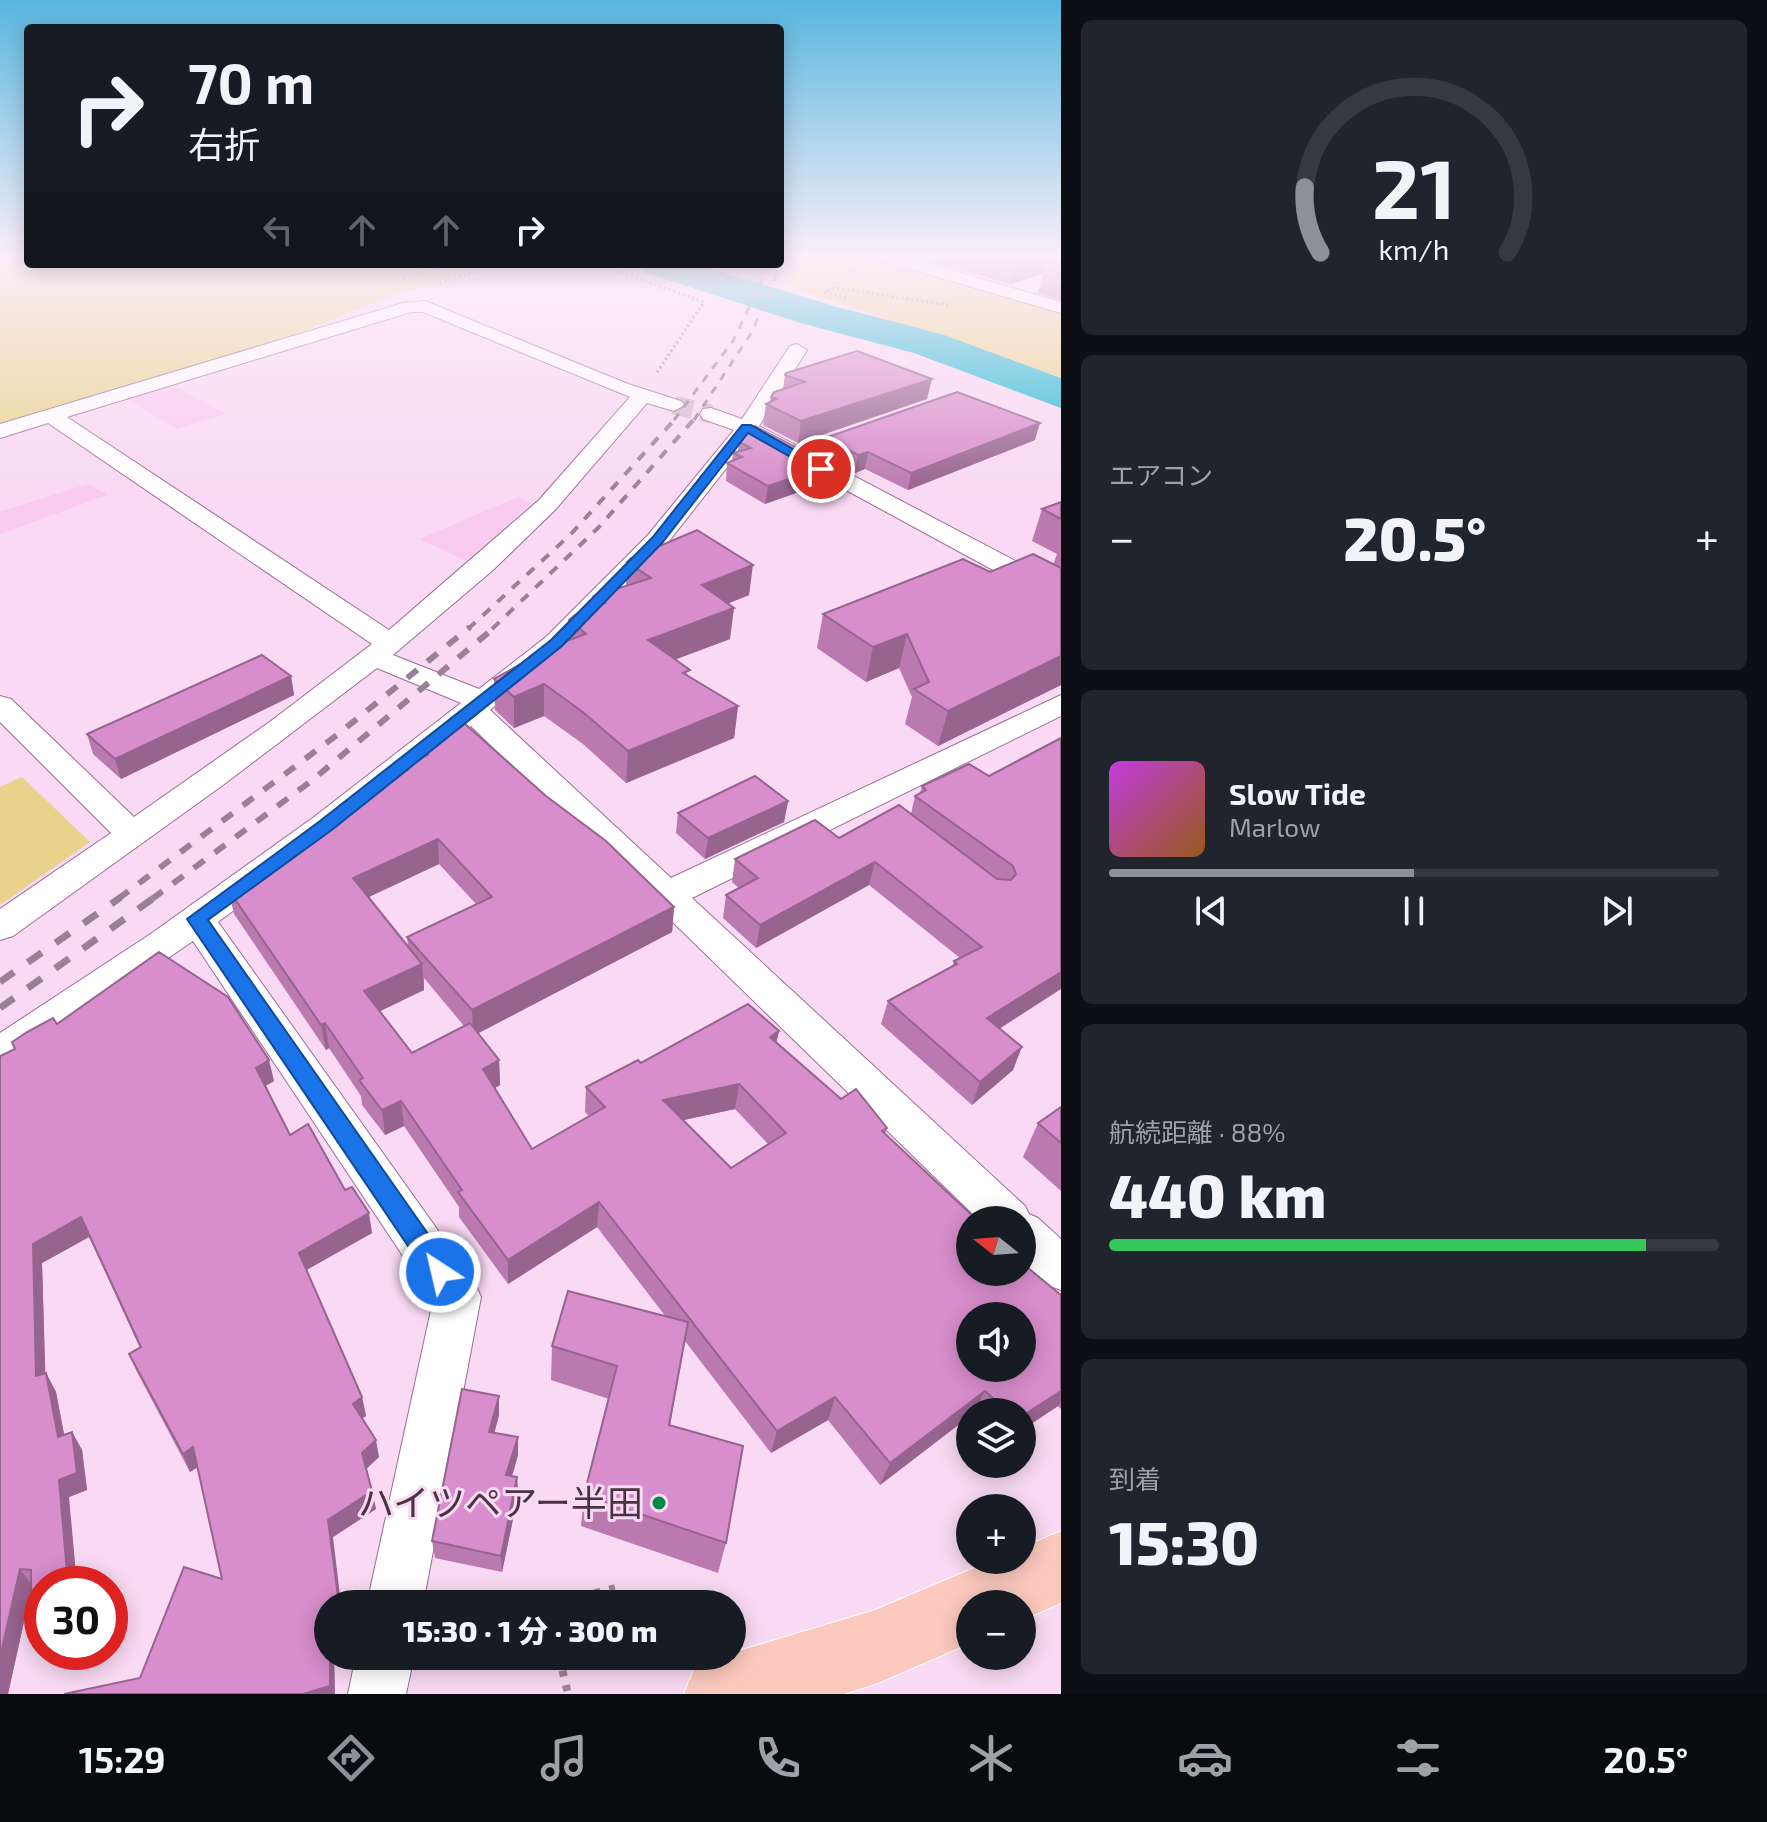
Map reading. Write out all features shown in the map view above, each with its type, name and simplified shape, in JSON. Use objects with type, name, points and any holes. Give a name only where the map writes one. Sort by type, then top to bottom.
[{"type":"main road","points":[[1008,1590],[1061,1567]]},
{"type":"main road","points":[[722,1694],[878,1646],[956,1612]]},
{"type":"street","points":[[0,431],[317,335]]},
{"type":"street","points":[[494,335],[621,388],[674,405]]},
{"type":"street","points":[[0,1053],[197,919],[326,825],[556,643],[657,540],[747,428],[797,350]]},
{"type":"street","points":[[0,927],[262,743],[382,650],[549,503],[643,395]]},
{"type":"street","points":[[711,414],[747,428],[1061,596]]},
{"type":"street","points":[[51,416],[382,650],[477,706],[667,895],[994,1206]]},
{"type":"street","points":[[795,455],[825,445]]},
{"type":"street","points":[[667,895],[1061,704]]},
{"type":"street","points":[[0,705],[132,834]]},
{"type":"street","points":[[197,919],[457,1297],[398,1590]]},
{"type":"street","points":[[1036,1245],[1061,1269]]},
{"type":"street","points":[[377,1694],[382,1670]]},
{"type":"path","points":[[643,395],[682,335]]},
{"type":"path","points":[[608,1590],[616,1588]]},
{"type":"path","points":[[562,1670],[568,1694]]},
{"type":"shaded area","points":[[0,335],[295,335],[288,338],[0,425]]},
{"type":"shaded area","points":[[935,335],[1061,335],[1061,377]]},
{"type":"shaded area","points":[[173,385],[226,414],[177,429],[127,399]]},
{"type":"shaded area","points":[[88,484],[107,495],[0,534],[0,512]]},
{"type":"shaded area","points":[[518,497],[531,503],[466,561],[420,539]]},
{"type":"shaded area","points":[[22,777],[90,842],[0,905],[0,787]]},
{"type":"building","points":[[857,351],[932,379],[801,421],[766,404],[777,399],[771,397],[774,392],[805,382],[786,373]]},
{"type":"building","points":[[957,392],[1040,423],[911,473],[868,452],[858,455],[825,438]]},
{"type":"building","points":[[755,426],[830,465],[768,486],[727,463],[742,457],[733,453],[751,448],[739,442]]},
{"type":"building","points":[[1061,502],[1061,519],[1042,509]]},
{"type":"building","points":[[697,530],[753,565],[702,585],[734,608],[648,640],[690,670],[683,673],[738,706],[628,751],[544,684],[514,697],[494,679],[553,646],[586,634],[569,620],[605,603],[594,596],[651,578],[627,562],[631,558]]},
{"type":"building","points":[[1033,554],[1061,568],[1061,656],[948,711],[914,689],[929,682],[907,634],[873,647],[823,614],[963,559],[990,572]]},
{"type":"building","points":[[262,655],[291,676],[115,759],[87,734]]},
{"type":"building","points":[[464,723],[546,796],[606,841],[674,907],[472,1010],[407,937],[492,897],[438,839],[353,878],[422,964],[364,991],[412,1053],[470,1023],[499,1060],[483,1069],[532,1149],[605,1107],[586,1087],[638,1060],[641,1063],[748,1004],[779,1031],[770,1037],[841,1099],[856,1089],[887,1128],[882,1131],[962,1206],[956,1206],[956,1286],[1036,1286],[1036,1274],[1061,1295],[1061,1391],[1036,1407],[1036,1398],[993,1398],[985,1391],[976,1398],[956,1398],[956,1413],[890,1463],[835,1397],[777,1431],[599,1202],[508,1260],[458,1192],[462,1190],[401,1101],[382,1110],[359,1080],[363,1078],[325,1023],[321,1025],[228,889],[259,874],[256,869],[262,864],[298,847],[294,841],[337,818],[333,813],[354,797],[378,781],[408,770],[405,764],[428,755],[419,746],[430,737]],"holes":[[[739,1084],[786,1133],[731,1168],[663,1100]]]},
{"type":"building","points":[[1061,738],[1061,972],[987,1018],[1022,1047],[980,1082],[888,1001],[982,947],[875,862],[760,925],[726,895],[758,878],[735,859],[815,820],[839,838],[899,805],[997,879],[1011,880],[1016,874],[1013,866],[915,796],[926,790],[922,786],[969,764],[989,776]]},
{"type":"building","points":[[755,776],[788,801],[708,838],[678,813]]},
{"type":"building","points":[[159,952],[228,997],[269,1060],[256,1068],[290,1135],[308,1124],[345,1190],[352,1187],[369,1213],[299,1253],[362,1397],[353,1404],[376,1440],[362,1453],[372,1491],[328,1520],[337,1590],[314,1590],[314,1670],[330,1670],[330,1686],[303,1694],[64,1694],[140,1678],[184,1567],[222,1579],[193,1447],[183,1454],[129,1354],[141,1347],[81,1217],[33,1244],[36,1376],[46,1373],[58,1437],[72,1432],[77,1473],[59,1480],[66,1566],[24,1566],[24,1569],[20,1569],[0,1657],[0,1056],[15,1049],[12,1042],[27,1032],[53,1018],[57,1024]]},
{"type":"building","points":[[1061,1107],[1061,1143],[1038,1123]]},
{"type":"building","points":[[568,1291],[688,1322],[669,1425],[743,1446],[726,1543],[584,1495],[617,1366],[552,1346]]},
{"type":"building","points":[[462,1389],[499,1396],[489,1432],[518,1437],[506,1475],[517,1477],[501,1556],[432,1541]]},
{"type":"waterway","points":[[895,335],[929,344],[1061,394]]},
{"type":"tunnel","points":[[674,405],[711,414]]},
{"type":"railway","points":[[674,420],[736,335]]},
{"type":"railway","points":[[694,420],[750,335]]},
{"type":"railway","points":[[468,629],[571,534],[676,418]]},
{"type":"railway","points":[[492,629],[598,528],[695,418]]},
{"type":"railway","points":[[118,899],[337,735],[470,627]]},
{"type":"railway","points":[[152,899],[310,782],[495,627]]},
{"type":"railway","points":[[0,982],[121,897]]},
{"type":"railway","points":[[0,1008],[155,897]]},
{"type":"place","name":"ハイツペアー半田","points":[[659,1503]]},
{"type":"route","points":[[440,1272],[197,919],[326,825],[556,643],[657,540],[747,428],[821,469]]}]
